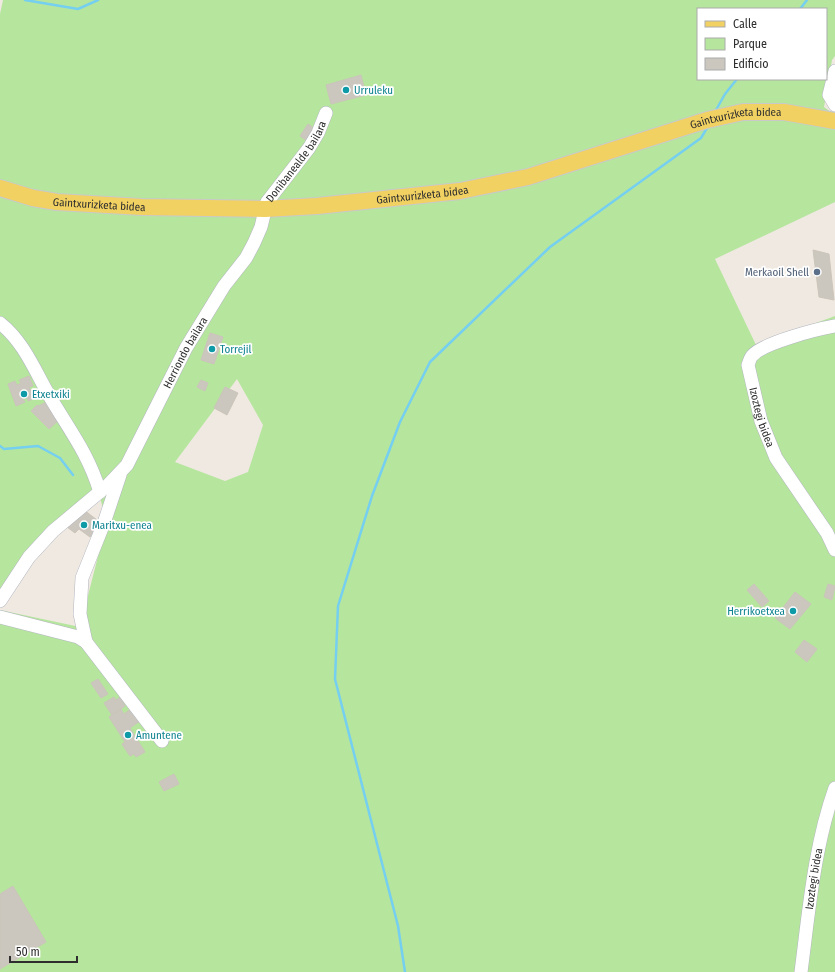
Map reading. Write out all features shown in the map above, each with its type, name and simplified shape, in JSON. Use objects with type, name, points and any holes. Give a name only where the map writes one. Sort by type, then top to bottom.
[{"type":"main road","name":"Gaintxurizketa bidea","points":[[0,188],[33,198],[57,202],[142,207],[265,209],[324,205],[460,191],[528,177],[707,120],[743,112],[784,112],[835,121]]},
{"type":"street","points":[[834,104],[829,95],[835,71]]},
{"type":"street","name":"Donibanealde bailara","points":[[265,209],[267,202],[312,143],[326,113]]},
{"type":"street","name":"Herriondo bailara","points":[[0,600],[29,557],[54,531],[121,474],[161,399],[175,367],[224,286],[246,258],[261,227],[265,209]]},
{"type":"street","points":[[0,323],[21,346],[52,400],[82,446],[100,492]]},
{"type":"street","name":"Izoztegi bidea","points":[[835,326],[812,330],[761,350],[751,356],[748,365],[761,421],[776,458],[827,533],[835,550]]},
{"type":"street","points":[[86,642],[80,614],[82,578],[104,523],[121,474]]},
{"type":"street","points":[[0,617],[78,637],[86,642],[162,740]]},
{"type":"street","name":"Izoztegi bidea","points":[[801,972],[814,872],[821,837],[835,788]]},
{"type":"green space","points":[[3,0],[835,0],[835,56],[832,60],[824,107],[835,115],[835,202],[715,259],[756,345],[835,316],[835,972],[0,972],[0,610],[80,627],[107,521],[100,498],[44,540],[0,605],[0,14]],"holes":[[[237,379],[263,425],[248,472],[225,481],[175,462]]]},
{"type":"building","name":"Urruleku","points":[[361,75],[366,95],[331,104],[326,85]]},
{"type":"building","points":[[308,124],[315,129],[307,141],[300,136]]},
{"type":"building","points":[[813,250],[829,254],[834,300],[819,297]]},
{"type":"building","name":"Torrejil","points":[[210,333],[223,337],[214,364],[201,360]]},
{"type":"building","name":"Etxetxiki","points":[[29,376],[33,386],[29,387],[31,391],[35,390],[38,397],[28,401],[27,398],[23,399],[25,402],[16,406],[8,384],[15,381],[17,385],[21,383],[19,380]]},
{"type":"building","points":[[201,380],[208,383],[205,391],[197,387]]},
{"type":"building","points":[[225,387],[238,393],[227,415],[214,408]]},
{"type":"building","points":[[49,401],[60,419],[49,429],[31,411],[37,405],[38,406]]},
{"type":"building","name":"Maritxu-enea","points":[[84,510],[101,523],[90,537],[79,529],[75,533],[67,527]]},
{"type":"building","points":[[754,584],[769,601],[762,607],[747,590]]},
{"type":"building","points":[[828,584],[835,586],[832,600],[824,597]]},
{"type":"building","name":"Herrikoetxea","points":[[795,592],[811,604],[790,629],[775,618]]},
{"type":"building","points":[[804,640],[817,649],[807,662],[795,652]]},
{"type":"building","points":[[98,679],[108,694],[101,698],[91,683]]},
{"type":"building","points":[[114,697],[116,700],[120,697],[125,706],[112,715],[104,703]]},
{"type":"building","name":"Amuntene","points":[[132,708],[140,721],[130,728],[145,752],[136,757],[134,754],[130,756],[122,744],[125,742],[109,717],[121,709],[124,714]]},
{"type":"building","points":[[174,774],[179,784],[164,791],[159,782]]},
{"type":"building","points":[[13,886],[46,942],[0,969],[0,894]]},
{"type":"waterway","points":[[25,0],[78,9],[98,0]]},
{"type":"waterway","points":[[801,8],[807,0]]},
{"type":"waterway","points":[[716,110],[725,94],[736,80]]},
{"type":"waterway","points":[[405,972],[398,926],[335,679],[338,606],[372,496],[400,422],[430,362],[550,247],[701,138],[707,128]]},
{"type":"waterway","points":[[0,446],[4,449],[38,446],[60,458],[73,475]]},
{"type":"place","name":"Urruleku","points":[[346,90]]},
{"type":"place","name":"Merkaoil Shell","points":[[817,272]]},
{"type":"place","name":"Torrejil","points":[[212,349]]},
{"type":"place","name":"Etxetxiki","points":[[24,394]]},
{"type":"place","name":"Maritxu-enea","points":[[84,525]]},
{"type":"place","name":"Herrikoetxea","points":[[793,611]]},
{"type":"place","name":"Amuntene","points":[[128,735]]}]
